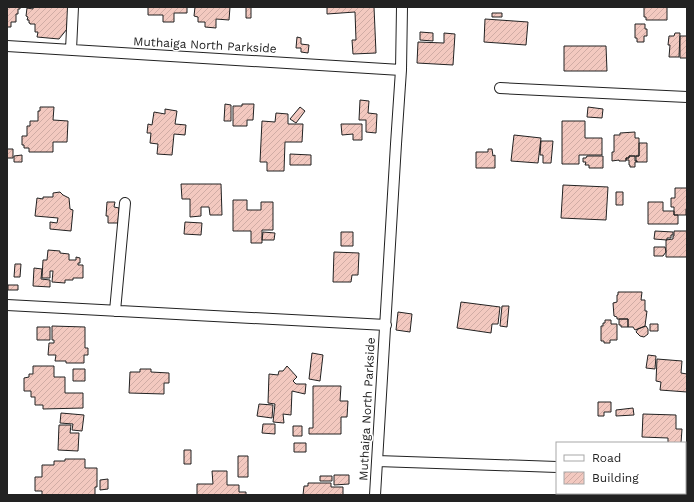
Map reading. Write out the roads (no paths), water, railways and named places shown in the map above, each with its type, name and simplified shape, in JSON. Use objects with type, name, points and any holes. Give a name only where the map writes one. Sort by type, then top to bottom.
[{"type":"street","points":[[71,50],[73,7]]},
{"type":"street","name":"Muthaiga North Parkside","points":[[375,495],[401,70],[402,7]]},
{"type":"street","name":"Muthaiga North Parkside","points":[[7,46],[401,70]]},
{"type":"street","points":[[500,88],[687,97]]},
{"type":"street","points":[[115,311],[125,203]]},
{"type":"street","name":"Muthaiga North Parkside","points":[[7,305],[386,325]]},
{"type":"street","points":[[378,461],[556,467]]}]
